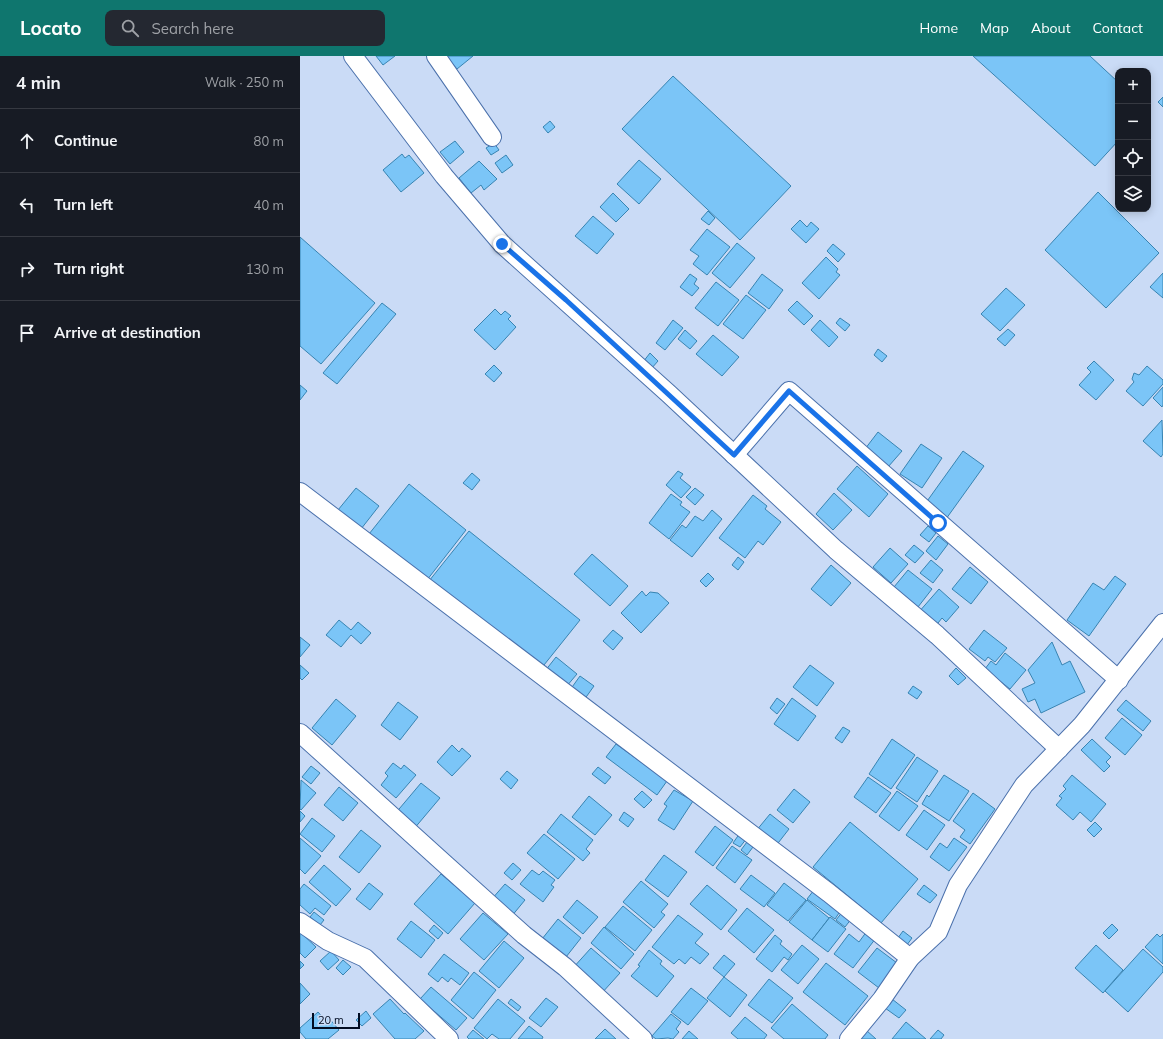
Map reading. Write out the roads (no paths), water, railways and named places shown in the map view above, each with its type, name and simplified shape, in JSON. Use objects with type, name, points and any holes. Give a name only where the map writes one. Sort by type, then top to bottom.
[{"type":"street","points":[[353,56],[444,176],[502,244],[572,306],[836,550],[937,635],[1059,749]]},
{"type":"street","points":[[436,56],[492,137]]},
{"type":"street","points":[[734,455],[789,391],[1119,680]]},
{"type":"street","points":[[300,492],[829,892],[910,958]]},
{"type":"street","points":[[849,1039],[882,999],[910,958],[938,932],[962,879],[1024,785],[1082,725],[1163,623]]},
{"type":"street","points":[[300,733],[524,935],[565,967],[643,1039]]},
{"type":"street","points":[[300,922],[328,941],[365,958],[449,1039]]}]
